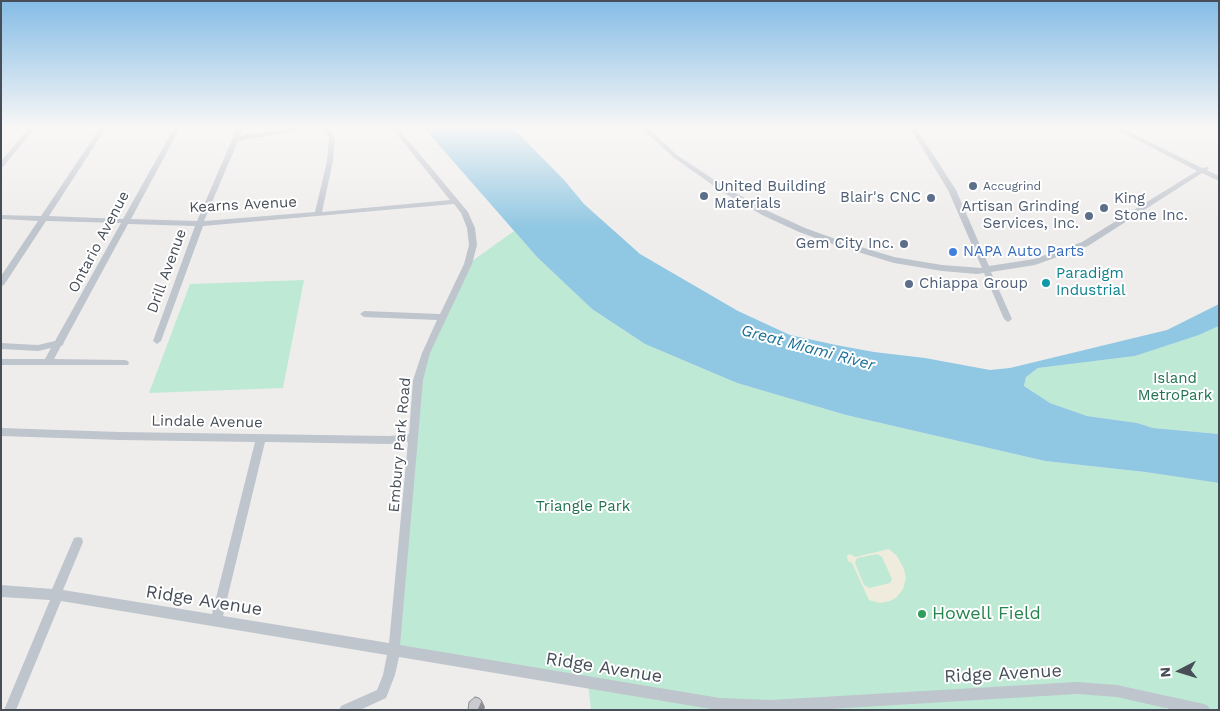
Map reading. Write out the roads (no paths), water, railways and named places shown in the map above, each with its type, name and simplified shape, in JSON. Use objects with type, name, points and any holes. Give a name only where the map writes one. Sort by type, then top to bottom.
[{"type":"street","points":[[1,283],[81,161]]},
{"type":"street","name":"Ontario Avenue","points":[[48,362],[159,161]]},
{"type":"street","name":"Drill Avenue","points":[[157,341],[200,223],[226,161]]},
{"type":"street","points":[[318,213],[330,161]]},
{"type":"street","name":"Embury Park Road","points":[[346,710],[382,694],[389,675],[394,650],[405,544],[416,389],[421,367],[468,264],[472,245],[469,223],[455,202],[422,161]]},
{"type":"street","points":[[682,161],[716,185],[752,206],[802,230],[854,249],[907,262],[955,269],[988,270],[1035,262],[1085,244],[1114,228],[1204,170],[1219,174]]},
{"type":"street","points":[[934,161],[952,190],[1008,319]]},
{"type":"street","points":[[1187,161],[1219,179]]},
{"type":"street","name":"Kearns Avenue","points":[[1,217],[208,224],[455,202]]},
{"type":"street","points":[[364,314],[443,316]]},
{"type":"street","points":[[1,346],[38,348],[60,343]]},
{"type":"street","points":[[1,362],[125,363]]},
{"type":"street","name":"Lindale Avenue","points":[[1,432],[389,440],[412,438]]},
{"type":"street","points":[[215,621],[220,608],[261,438]]},
{"type":"street","points":[[10,710],[78,542]]},
{"type":"street","name":"Ridge Avenue","points":[[1,591],[57,596],[720,704],[771,706],[1077,688],[1117,691],[1168,706],[1204,710]]},
{"type":"water","name":"Great Miami River","points":[[453,161],[546,161],[584,204],[640,254],[738,311],[790,335],[836,345],[990,370],[1010,368],[1167,330],[1219,304],[1219,326],[1199,335],[1135,356],[1038,368],[1026,377],[1024,386],[1050,403],[1087,416],[1137,423],[1153,428],[1219,434],[1219,483],[1145,472],[1045,461],[846,415],[737,383],[645,344],[592,309],[537,257]]},
{"type":"place","name":"Accugrind","points":[[973,186]]},
{"type":"place","name":"United Building Materials","points":[[704,196]]},
{"type":"place","name":"Blair's CNC","points":[[931,198]]},
{"type":"place","name":"King Stone Inc.","points":[[1104,208]]},
{"type":"place","name":"Artisan Grinding Services, Inc.","points":[[1089,216]]},
{"type":"place","name":"Gem City Inc.","points":[[904,244]]},
{"type":"place","name":"NAPA Auto Parts","points":[[953,252]]},
{"type":"place","name":"Paradigm Industrial","points":[[1046,283]]},
{"type":"place","name":"Chiappa Group","points":[[909,284]]},
{"type":"place","name":"Howell Field","points":[[922,614]]},
{"type":"park label","name":"Island MetroPark","points":[[1175,388]]},
{"type":"park label","name":"Triangle Park","points":[[583,507]]}]
